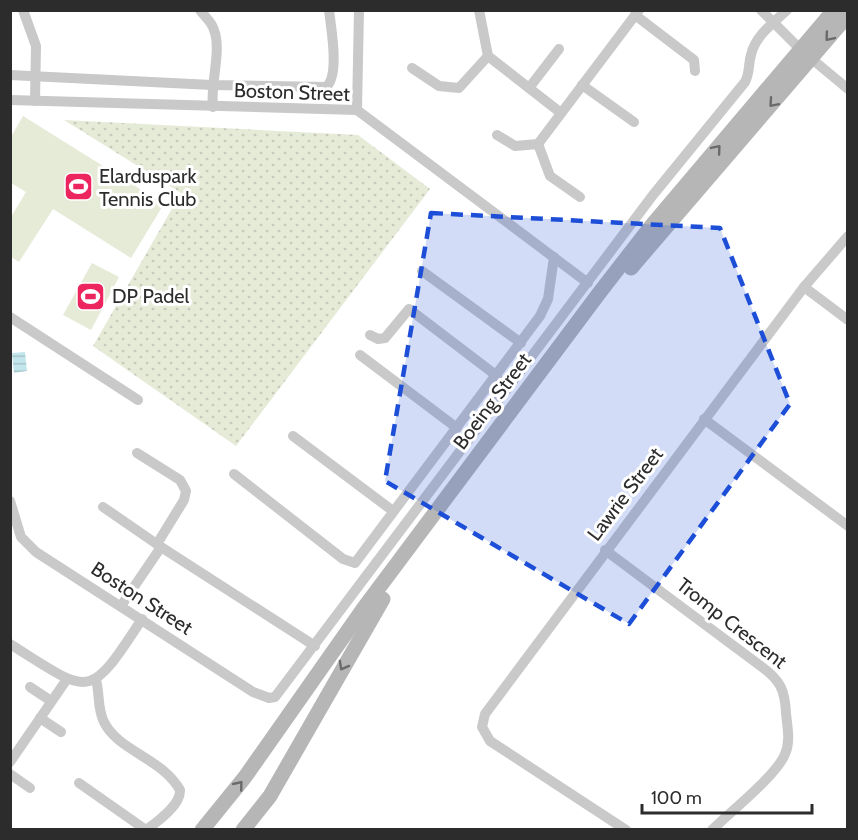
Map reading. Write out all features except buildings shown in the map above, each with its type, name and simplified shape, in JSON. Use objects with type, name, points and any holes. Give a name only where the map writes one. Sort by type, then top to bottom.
[{"type":"main road","name":"Boeing Street","points":[[243,830],[270,796],[372,615],[510,425],[612,291],[806,54],[834,10]]},
{"type":"main road","name":"Boeing Street","points":[[202,830],[245,777],[363,609],[652,225],[806,54],[848,15]]},
{"type":"street","points":[[23,10],[36,46],[35,101]]},
{"type":"street","points":[[200,10],[211,24],[216,38],[212,86],[213,107]]},
{"type":"street","points":[[10,75],[212,86],[326,87],[332,82],[333,70],[329,10]]},
{"type":"street","points":[[357,110],[359,10]]},
{"type":"street","points":[[479,10],[488,56],[561,113]]},
{"type":"street","points":[[761,10],[775,21],[806,54],[848,89]]},
{"type":"street","name":"Boeing Street","points":[[279,693],[653,195],[745,82],[753,49],[763,33],[786,10]]},
{"type":"street","points":[[497,135],[515,146],[538,144],[637,13],[694,60],[695,71]]},
{"type":"street","points":[[529,88],[559,49]]},
{"type":"street","points":[[412,68],[431,83],[459,88],[488,56]]},
{"type":"street","points":[[582,85],[634,122]]},
{"type":"street","name":"Boston Street","points":[[10,99],[357,110],[588,284]]},
{"type":"street","points":[[538,144],[550,176],[580,197]]},
{"type":"street","name":"Lawrie Street","points":[[626,830],[531,770],[490,741],[484,734],[482,720],[605,550],[704,419],[804,287],[848,236]]},
{"type":"street","points":[[234,474],[349,563],[358,560],[521,344],[546,306],[554,257]]},
{"type":"street","points":[[422,272],[521,344]]},
{"type":"street","points":[[804,287],[848,320]]},
{"type":"street","points":[[370,335],[375,338],[385,338],[409,309],[497,376]]},
{"type":"street","points":[[10,317],[138,400]]},
{"type":"street","points":[[360,356],[457,428]]},
{"type":"street","points":[[704,419],[848,526]]},
{"type":"street","points":[[293,436],[393,511]]},
{"type":"street","points":[[121,606],[159,545],[184,500],[186,492],[180,480],[137,453]]},
{"type":"street","name":"Boston Street","points":[[10,501],[15,521],[27,544],[258,695],[269,698],[279,693]]},
{"type":"street","points":[[103,507],[315,646]]},
{"type":"street","name":"Tromp Crescent","points":[[605,550],[778,679],[783,688],[788,734],[785,756],[775,769],[712,830]]},
{"type":"street","points":[[10,644],[67,680],[81,683],[96,680],[111,668],[142,619]]},
{"type":"street","points":[[12,755],[67,680]]},
{"type":"street","points":[[79,783],[146,830],[158,822],[179,797],[180,790],[161,766],[109,730],[100,713],[96,680]]},
{"type":"street","points":[[30,687],[51,701]]},
{"type":"street","points":[[39,718],[61,732]]},
{"type":"street","points":[[10,774],[30,788]]},
{"type":"highlighted area","points":[[431,213],[720,228],[790,404],[629,624],[385,481]]},
{"type":"green space","name":"Elarduspark Tennis Club","points":[[23,116],[164,204],[131,258],[53,209],[19,262],[11,257],[11,217],[26,192],[11,183],[11,137]]},
{"type":"green space","points":[[64,120],[358,135],[430,189],[236,446],[93,346],[181,193]]},
{"type":"green space","name":"DP Padel","points":[[92,263],[119,277],[91,330],[63,315]]},
{"type":"water","points":[[25,352],[27,371],[14,373],[12,353]]},
{"type":"place","name":"Elarduspark Tennis Club","points":[[78,187]]},
{"type":"place","name":"DP Padel","points":[[91,296]]}]
